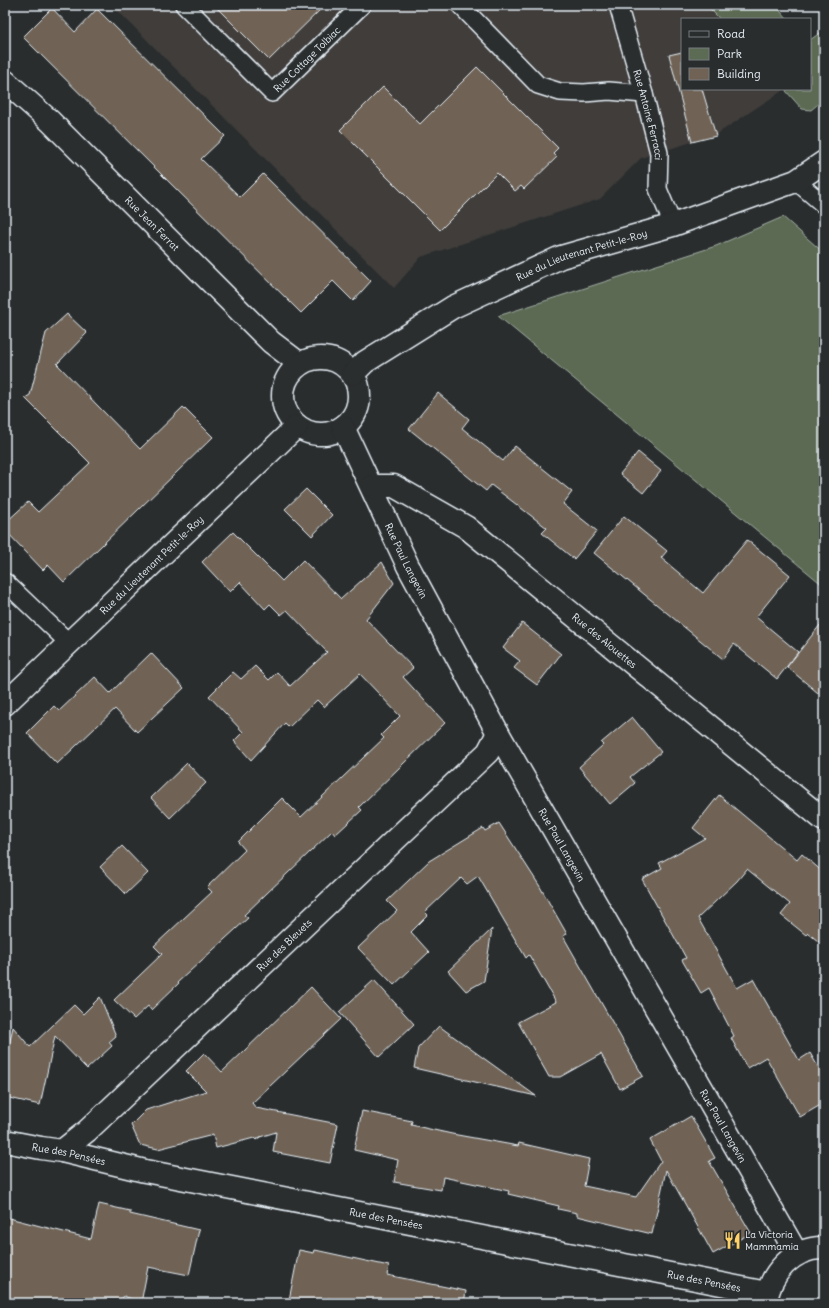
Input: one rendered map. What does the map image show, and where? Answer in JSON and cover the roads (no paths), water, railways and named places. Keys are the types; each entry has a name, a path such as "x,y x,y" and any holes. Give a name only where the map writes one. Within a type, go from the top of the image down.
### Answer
{"street":[{"name":"Rue Jean Ferrat","path":"5,81 50,121 271,342 300,364"},
{"name":"Rue du Lieutenant Petit-le-Roy","path":"352,374 365,362 460,304 561,257 673,225 796,181 824,162"},
{"path":"322,358 334,360 344,366 352,374 357,385 359,397 358,408 352,419 344,427 332,433 320,434 308,432 297,426 289,416 284,406 283,394 286,382 292,372 300,364 311,359 322,358"},
{"name":"Rue du Lieutenant Petit-le-Roy","path":"5,704 297,426"},
{"name":"Rue Paul Langevin","path":"344,427 408,566 498,733 797,1254"},
{"name":"Rue des Alouettes","path":"372,486 394,486 466,527 824,820"},
{"name":"Rue des Bleuets","path":"62,1150 87,1131 488,752 498,733"},
{"name":"Rue des Pensées","path":"5,1141 41,1148 62,1150 152,1172 767,1298"},
{"path":"767,1298 774,1278 784,1264 797,1254 817,1248 824,1248"}],"lane":[{"name":"Rue Cottage Tolbiac","path":"184,5 272,93 362,5"},
{"path":"460,5 538,85 560,92 584,93 609,91 644,94"},
{"name":"Rue Antoine Ferracci","path":"618,5 644,94 659,153 658,189 673,225"},
{"path":"796,181 824,205"},
{"path":"5,582 68,643"}],"place":[{"name":"La Victoria Mammamia","path":"732,1240"}]}
